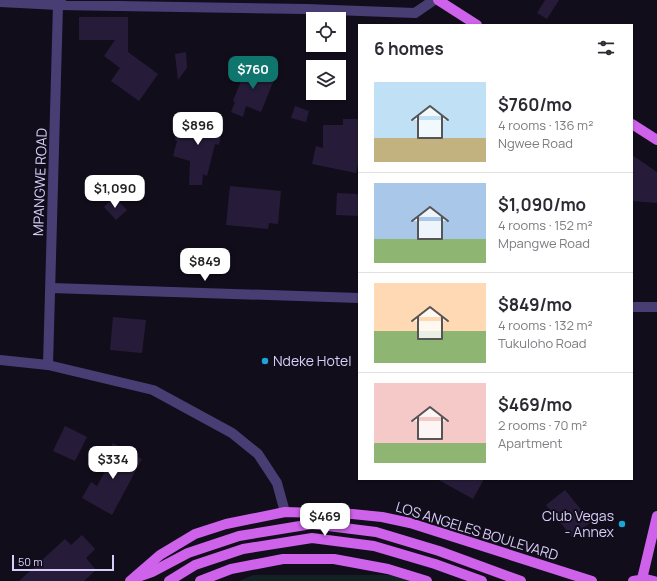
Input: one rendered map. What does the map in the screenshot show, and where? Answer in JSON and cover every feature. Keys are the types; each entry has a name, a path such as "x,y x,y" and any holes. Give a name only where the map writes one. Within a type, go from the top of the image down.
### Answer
{"main road":[{"path":"438,0 475,24"},
{"path":"633,125 657,140"},
{"name":"LOS ANGELES BOULEVARD","path":"130,581 160,555 195,534 226,524 285,512 352,514 382,517 410,523 592,581"},
{"path":"654,581 636,580 657,516"},
{"name":"LOS ANGELES BOULEVARD","path":"130,581 152,572 188,553 239,536 312,524 376,532 439,551 521,581"},
{"path":"169,581 195,565 243,549 312,538 374,546 435,564 482,581"},
{"path":"200,581 231,569 283,558 334,559 388,569 427,581"}],"street":[{"path":"0,2 322,5 414,13 434,0"},
{"name":"MPANGWE ROAD","path":"48,365 60,3"},
{"path":"51,288 358,298"},
{"path":"633,307 657,308"},
{"path":"0,360 48,365 153,390 232,433 258,454 276,483 285,512"}],"shaded area":[{"path":"253,575 397,575 415,581 239,581"}],"building":[{"path":"545,0 559,0 547,19 537,13"},
{"path":"79,17 128,17 128,52 158,74 139,101 111,81 120,68 104,56 115,40 79,40"},
{"path":"186,52 187,68 178,80 175,54"},
{"path":"248,63 276,75 261,112 246,106 243,117 231,112 235,102 233,101"},
{"path":"295,106 309,111 306,122 291,118"},
{"path":"202,118 224,123 219,145 215,144 207,176 203,174 202,185 189,185 190,161 173,156 177,141 175,140 177,121 200,123"},
{"path":"343,119 358,119 358,165 356,173 312,164 316,146 323,148 323,125 343,125"},
{"path":"633,156 657,172 657,203 633,201"},
{"path":"230,186 281,191 278,224 269,223 268,229 226,225"},
{"path":"337,193 358,194 358,216 336,215"},
{"path":"114,197 127,210 116,220 104,207"},
{"path":"113,317 146,320 142,353 110,350"},
{"path":"65,426 87,437 75,461 53,451"},
{"path":"113,443 142,459 112,515 82,498 91,482 97,486 112,459 106,456"},
{"path":"439,480 483,480 473,499"},
{"path":"565,490 591,522 572,537 546,505"},
{"path":"82,535 95,549 86,558 96,570 84,581 19,581 65,539 71,545"}],"place":[{"name":"Ndeke Hotel","path":"265,361"},
{"name":"Club Vegas - Annex","path":"622,524"}]}
